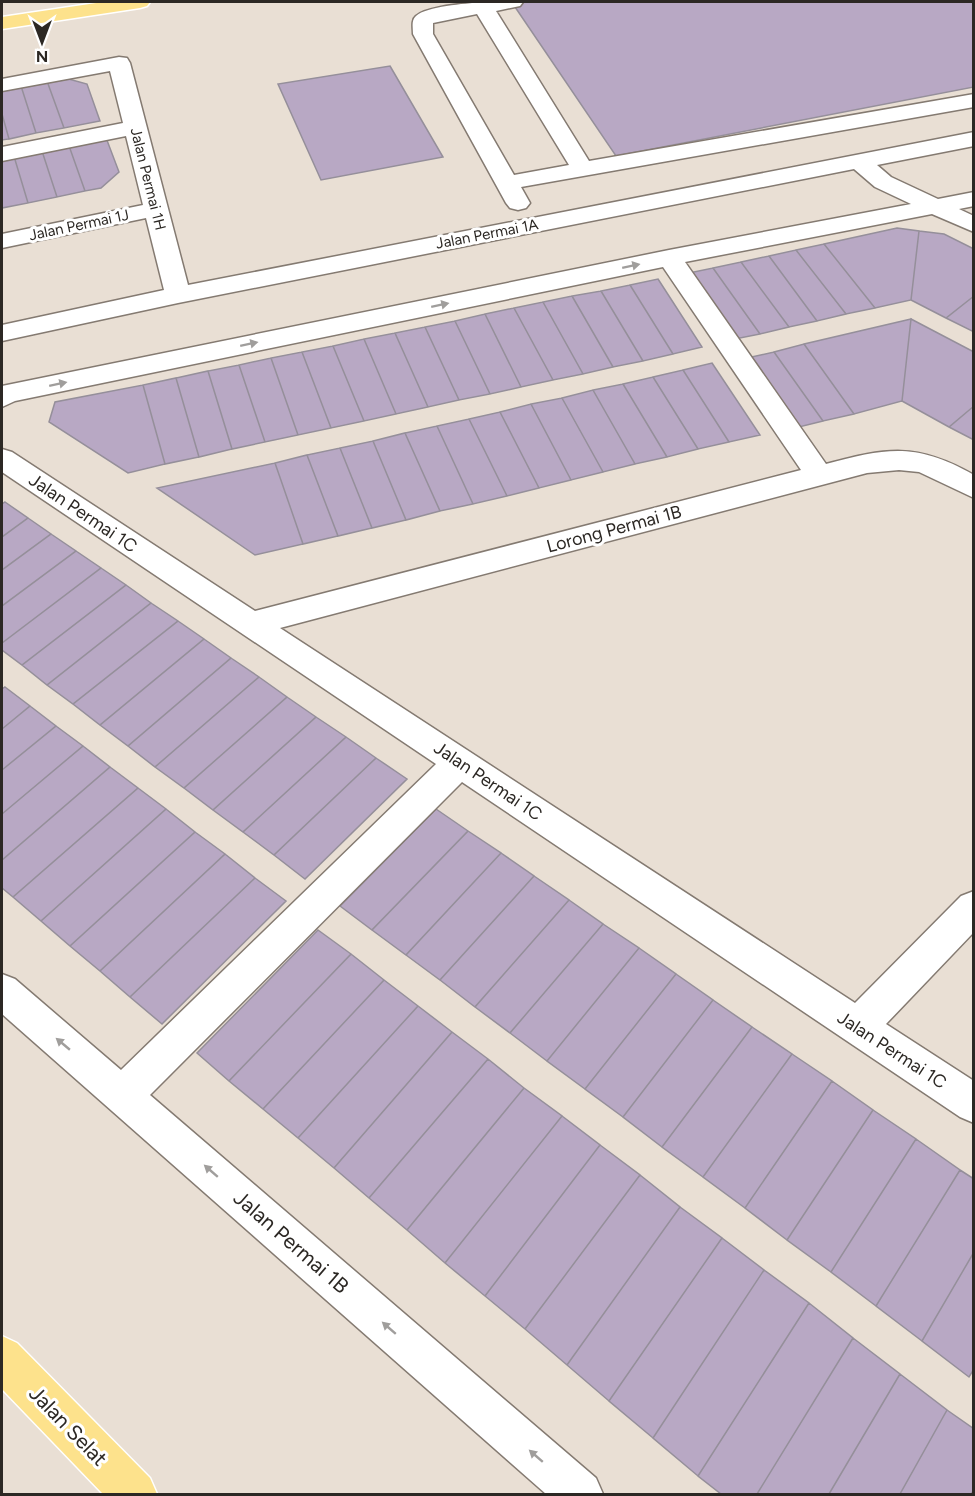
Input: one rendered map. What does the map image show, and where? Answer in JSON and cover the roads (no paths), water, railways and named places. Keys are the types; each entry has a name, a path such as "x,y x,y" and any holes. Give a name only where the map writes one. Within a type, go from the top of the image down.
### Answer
{"main road":[{"path":"2,23 140,2"},
{"name":"Jalan Selat","path":"2,1358 134,1494"}],"street":[{"path":"513,2 432,16 423,20 423,34 531,225"},
{"path":"483,7 583,170"},
{"name":"Jalan Permai 1H","path":"2,85 119,63 178,295"},
{"path":"507,183 974,100"},
{"path":"2,154 135,127"},
{"name":"Jalan Permai 1A","path":"2,333 178,295 974,139"},
{"path":"858,161 884,182 974,225"},
{"path":"2,398 6,394 669,258 974,199"},
{"name":"Jalan Permai 1J","path":"2,241 156,209"},
{"path":"669,258 819,475"},
{"name":"Lorong Permai 1B","path":"250,624 867,463 894,458 914,459 938,468 974,488"},
{"name":"Jalan Permai 1C","path":"2,459 974,1104"},
{"path":"123,1095 460,762"},
{"path":"856,1027 974,907"},
{"name":"Jalan Permai 1B","path":"2,991 580,1494"}]}
